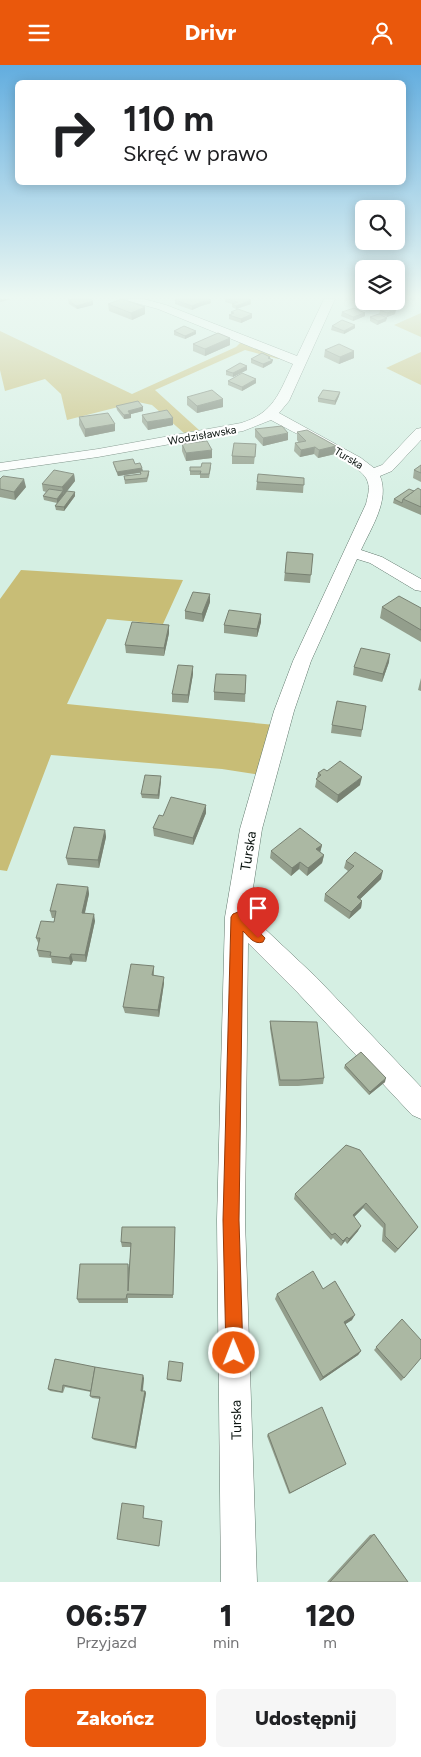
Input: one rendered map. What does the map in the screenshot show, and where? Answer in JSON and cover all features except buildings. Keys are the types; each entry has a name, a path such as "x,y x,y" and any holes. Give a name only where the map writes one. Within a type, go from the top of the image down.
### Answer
{"street":[{"path":"272,415 282,401 296,370"},
{"name":"Wodzisławska","path":"0,467 98,453 243,427 272,415"},
{"name":"Turska","path":"239,1582 231,1220 238,917 251,829 284,711 302,661 376,498 377,486 372,474 356,461 272,415"},
{"name":"Turska","path":"372,474 387,468 421,432"},
{"path":"352,552 376,560 421,586"},
{"path":"238,917 307,985 421,1106"}],"shaded area":[{"path":"0,370 81,370 132,394 186,370 200,370 155,390 199,430 184,433 152,405 138,402 67,420 61,394 45,379 5,391"},
{"path":"390,370 421,370 421,385"},
{"path":"21,570 183,580 163,624 107,619 67,704 275,725 260,775 222,769 51,755 7,871 0,870 0,599"}],"route":[{"path":"234,1353 231,1220 238,917 258,938"}]}
